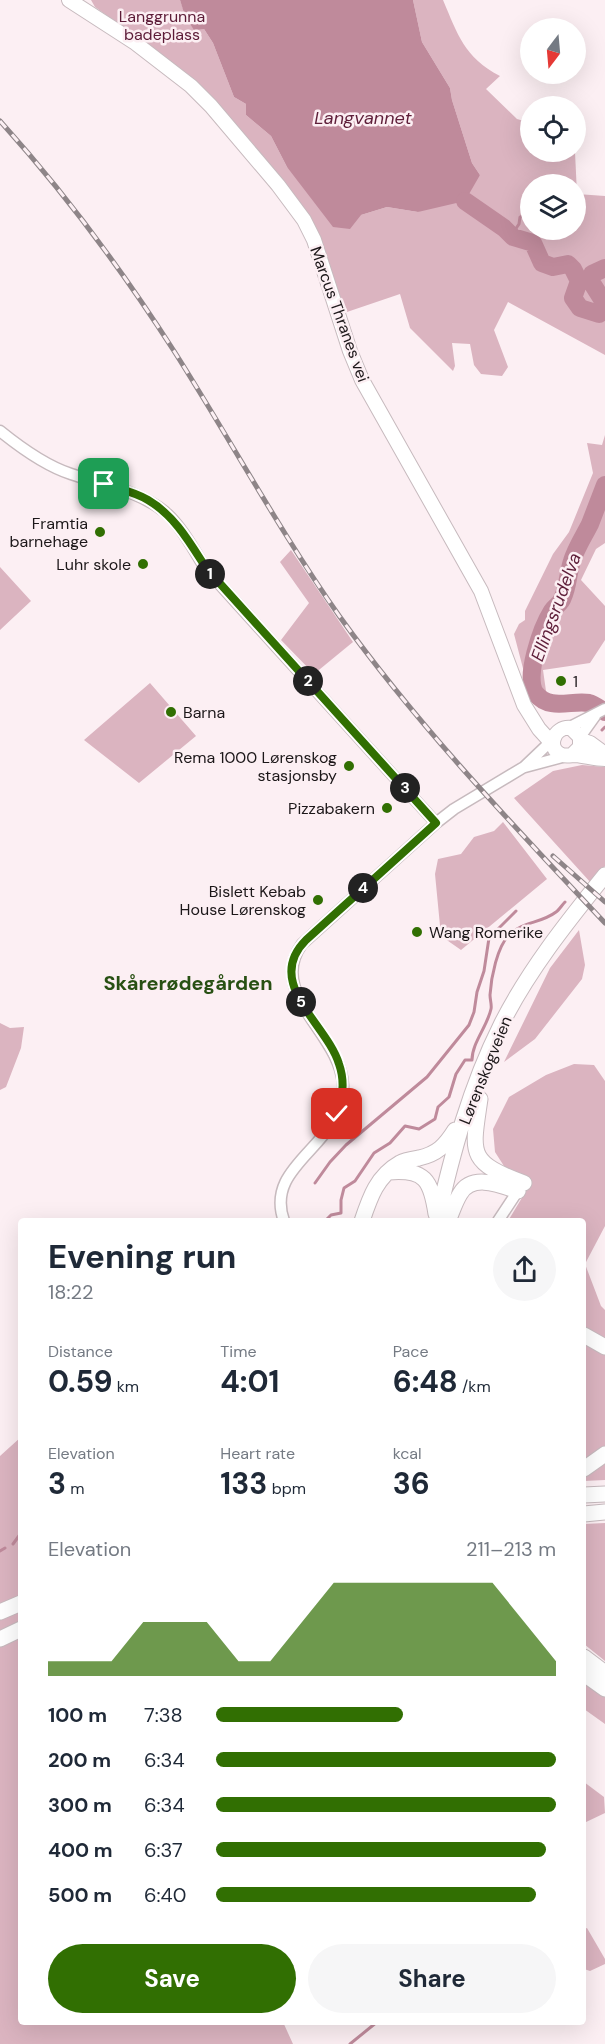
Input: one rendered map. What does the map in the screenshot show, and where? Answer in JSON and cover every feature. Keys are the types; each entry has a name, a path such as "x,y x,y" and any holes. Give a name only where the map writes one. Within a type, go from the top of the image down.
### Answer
{"highway":[{"name":"Lørenskogveien","path":"448,1218 454,1181 490,1048 542,958 605,874"},
{"name":"Lørenskogveien","path":"438,1218 456,1142 475,1098 529,991 561,941 605,884"},
{"path":"363,1218 376,1185 401,1162 442,1149 475,1098"},
{"path":"475,1098 474,1141 478,1157 494,1171 521,1187"},
{"path":"389,1172 410,1171 420,1175 431,1190 436,1218"},
{"path":"449,1218 461,1192 471,1184 492,1182 521,1187"},
{"path":"367,1205 370,1218"},
{"path":"586,1336 605,1347"},
{"path":"586,1468 605,1454"},
{"path":"586,1495 605,1494"},
{"path":"586,1514 605,1512"},
{"path":"0,1612 18,1604"},
{"path":"0,1639 18,1630"},
{"path":"586,1659 605,1673"},
{"path":"586,1675 605,1689"}],"main road":[{"name":"Marcus Thranes vei","path":"69,0 134,42 191,86 211,106 278,185 304,220 314,240 350,351 362,380 481,591 519,695 545,736 553,742"},
{"name":"Marcus Thranes vei","path":"82,0 110,26"},
{"path":"532,717 574,730 581,738 605,754"},
{"path":"565,728 555,735 553,742 556,750 569,755 605,759"},
{"path":"569,755 580,747 581,738"}],"street":[{"path":"0,431 26,450 68,474 137,495 167,514 206,568 436,823"},
{"path":"565,728 599,713"},
{"path":"581,738 599,713"},
{"path":"284,1218 281,1203 286,1180 329,1129 340,1107 343,1091 339,1065 332,1048 296,994 292,982 292,963 296,953 306,940 436,823 454,809 524,767 553,742"},
{"path":"524,767 569,755"},
{"path":"500,1218 521,1187"}],"green space":[{"name":"Langgrunna badeplass","path":"91,0 180,0 186,17 204,29 213,43 234,97 246,104 246,115 271,136 287,167 361,215 387,207 418,212 480,175 472,163 450,88 422,42 413,0 443,0 458,34 470,53 500,76 486,89 520,120 520,162 575,162 576,174 520,174 520,240 586,240 586,195 605,196 605,355 508,302 494,330 508,367 502,376 481,374 474,365 470,344 452,343 455,366 453,371 410,328 400,294 344,313 321,245 235,126 190,76 95,7"},
{"path":"605,435 605,543 596,549 581,580 605,606 605,640 590,663 543,670 546,691 530,695 514,634 519,624 525,620 525,611 553,554 569,532 593,473 587,443 602,445"},
{"path":"291,550 353,642 314,674 281,640 309,603 280,562"},
{"path":"0,567 31,601 0,630"},
{"path":"150,683 196,736 139,783 84,740"},
{"path":"582,765 605,767 605,866 591,883 514,798 553,771"},
{"path":"503,822 547,879 461,950 441,936 435,874 438,859 461,854 474,837 494,831"},
{"path":"579,930 585,965 582,979 535,1039 504,1062 550,968"},
{"path":"0,1023 10,1028 24,1027 21,1048 6,1087 0,1090"},
{"path":"574,1064 594,1065 605,1081 605,1226 586,1262 586,1218 510,1218 523,1196 495,1152 493,1129 509,1097 546,1075"},
{"path":"586,1267 601,1306 605,1310 605,1480 586,1481"},
{"path":"18,1440 18,2025 284,2025 293,2044 0,2044 0,1456"},
{"path":"605,1523 605,1661 586,1646 586,1524"},
{"path":"586,1683 605,1696 605,1724 586,1710"},
{"path":"586,1784 604,1797 605,1813 586,1822"},
{"path":"586,1928 605,1959 605,1964 590,1971 586,1970"}],"water":[{"name":"Langvannet","path":"180,0 413,0 422,42 450,88 472,163 480,175 465,201 418,212 387,207 361,215 350,229 333,227 287,167 271,136 246,115 246,104 234,97 213,43 204,29 194,30 185,16"}],"waterway":[{"name":"Ellingsrudelva","path":"465,201 513,237 533,243 542,263 553,267 568,264 579,281 573,298 580,308 599,314 605,309"},
{"path":"511,236 519,224 520,217"},
{"name":"Ellingsrudelva","path":"605,268 592,274 590,280 605,304"},
{"name":"Ellingsrudelva","path":"605,485 590,524 574,556 562,599 552,611 543,629 535,653 532,677 536,694 548,702 554,704 589,703 605,712"},
{"path":"602,730 605,727"},
{"path":"328,1218 341,1213 344,1188 355,1181 374,1153 390,1143 405,1126 419,1129 435,1119 438,1107 449,1097 456,1074 465,1060 472,1060 474,1047 491,1009 493,971 505,939 520,927 550,916 565,902"},
{"path":"315,1183 346,1145 427,1077 469,1025 484,971 489,938 516,911"},
{"path":"13,1544 18,1537"},
{"path":"0,1551 5,1548"},
{"path":"350,2044 373,2025"}],"railway":[{"path":"0,121 92,232 134,291 195,384 318,585 370,658 434,736 605,923"},
{"path":"553,856 605,902"}],"place":[{"name":"Framtia barnehage","path":"100,532"},
{"name":"Luhr skole","path":"143,564"},
{"name":"1","path":"561,681"},
{"name":"Barna","path":"171,712"},
{"name":"Rema 1000 Lørenskog stasjonsby","path":"349,766"},
{"name":"Pizzabakern","path":"387,808"},
{"name":"Bislett Kebab House Lørenskog","path":"318,900"},
{"name":"Wang Romerike","path":"417,932"}],"district":[{"name":"Skårerødegården","path":"188,983"}],"route":[{"path":"104,484 147,500 167,514 206,568 436,823 306,940 294,958 291,975 296,994 332,1048 339,1065 343,1091 337,1114"}]}
